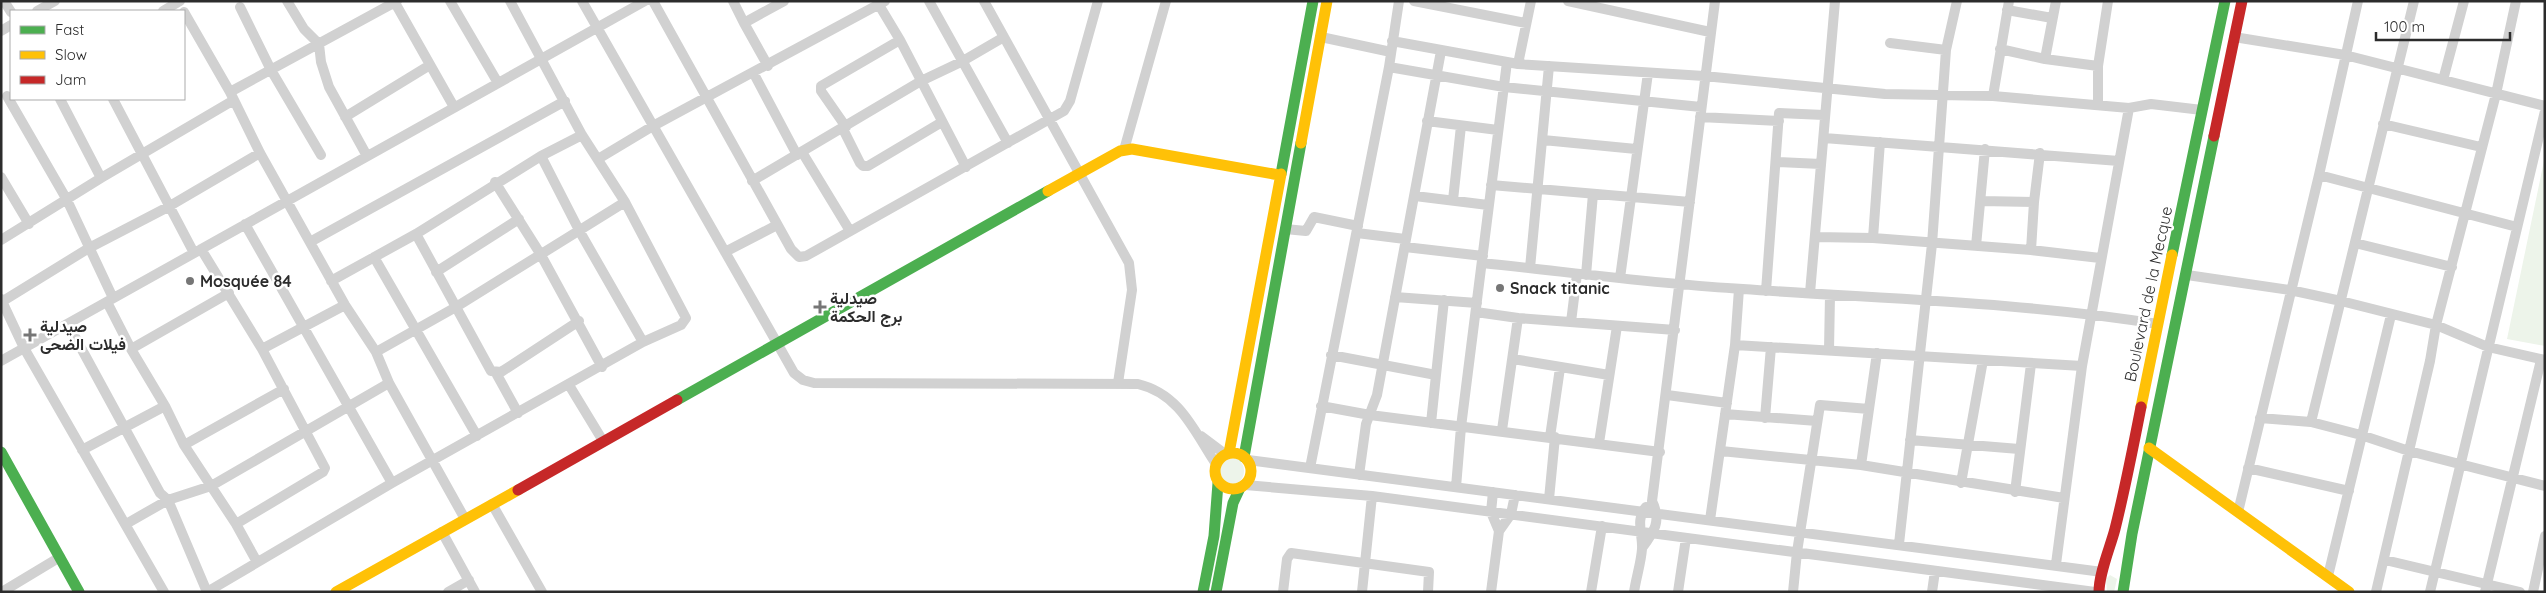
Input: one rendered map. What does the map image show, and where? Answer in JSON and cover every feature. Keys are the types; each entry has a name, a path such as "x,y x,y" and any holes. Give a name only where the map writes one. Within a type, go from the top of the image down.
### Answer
{"main road":[{"path":"1203,592 1214,536 1218,483 1214,474 1216,464 1227,453 1314,1"},
{"path":"1216,592 1233,502 1251,475 1246,458 1285,230 1328,1"},
{"name":"Boulevard de la Mecque","path":"2099,592 2099,579 2107,561 2119,513 2224,1"},
{"name":"Boulevard de la Mecque","path":"2124,588 2132,534 2149,448 2187,275 2242,1"},
{"path":"336,592 1078,173 1124,150 1279,175"},
{"path":"2149,448 2349,592"},
{"path":"1,452 79,592"},
{"path":"1227,453 1246,458"},
{"path":"1218,483 1232,490 1243,486"},
{"path":"2102,572 2110,568 2118,570 2124,576 2124,588"}],"street":[{"path":"39,10 55,1"},
{"path":"287,1 304,29 319,44 326,81 367,156"},
{"path":"450,1 498,83"},
{"path":"68,324 160,493 168,500 207,592 392,483 644,342 681,325 686,318 626,202 582,135 510,1"},
{"path":"582,1 794,373 803,380 814,384 1138,384 1162,393 1177,404 1216,464"},
{"path":"1,360 644,1"},
{"path":"653,1 777,225 794,254 799,257 806,256 1064,111 1070,101 1098,1"},
{"path":"733,1 768,66"},
{"path":"744,23 784,1"},
{"path":"929,1 961,62 1008,143"},
{"path":"984,1 1078,173 1126,256 1131,269 1132,290 1118,383"},
{"path":"1124,150 1166,1"},
{"path":"1310,468 1389,67 1399,1"},
{"path":"1414,1 1526,23"},
{"path":"1456,487 1461,427 1504,87 1526,23 1531,1"},
{"path":"1568,1 1710,32"},
{"path":"1618,13 1621,1"},
{"path":"1634,592 1642,548 1639,531 1643,511 1652,501 1660,452 1714,1"},
{"path":"1810,293 1835,1"},
{"path":"1899,544 1932,244 1946,50 1957,1"},
{"path":"2045,60 2056,1"},
{"path":"2098,105 2098,66 2108,1"},
{"path":"2238,512 2319,175 2358,1"},
{"path":"2311,422 2414,1"},
{"path":"2443,80 2464,1"},
{"path":"2376,592 2430,361 2436,326 2496,94 2516,1"},
{"path":"1,240 143,154 272,70 395,2 454,108"},
{"path":"598,159 707,96 754,74 879,3 966,167"},
{"path":"167,10 181,6"},
{"path":"1993,96 2008,6 2052,18"},
{"path":"240,7 272,70 320,155"},
{"path":"185,13 345,305 376,352 389,383 434,460 465,519"},
{"path":"752,181 921,81 961,62 1004,37"},
{"path":"1321,37 1391,52"},
{"path":"2234,37 2345,55 2545,106"},
{"path":"900,40 821,86 821,91 844,128 863,166 868,166 942,122"},
{"path":"1392,41 1513,63 1548,66 1704,76 1885,94 1993,96 2128,108 2151,104 2202,110"},
{"path":"1890,43 1946,50"},
{"path":"2000,49 2045,60 2098,66"},
{"path":"1359,475 1366,424 1376,395 1441,51"},
{"path":"345,116 430,65"},
{"path":"1530,268 1543,140 1548,66"},
{"path":"1389,67 1504,87 1644,101 1701,112 1779,121"},
{"path":"1620,278 1648,73"},
{"path":"754,74 800,154 850,231"},
{"path":"6,96 67,200 90,248 131,349 165,406 184,445 236,524 257,562"},
{"path":"61,100 101,178"},
{"path":"114,100 143,154 168,207 197,251 229,293 307,430 325,470 236,524"},
{"path":"310,242 565,101"},
{"path":"2056,564 2082,366 2128,108"},
{"path":"2430,592 2545,111"},
{"path":"1766,291 1777,162 1779,113 1824,115"},
{"path":"1427,121 1498,130"},
{"path":"2383,124 2481,147"},
{"path":"1453,200 1462,126"},
{"path":"332,280 416,234 495,182 582,135"},
{"path":"1824,138 2040,153 2119,161"},
{"path":"1543,140 1636,150"},
{"path":"1873,238 1880,142"},
{"path":"1976,246 1985,149"},
{"path":"164,592 24,348 2,300 90,248 168,207 260,153"},
{"path":"2031,250 2040,153"},
{"path":"541,156 580,232 644,342"},
{"path":"1777,162 1821,164"},
{"path":"2319,175 2517,227"},
{"path":"1,177 29,224"},
{"path":"495,182 541,255 579,321 602,367"},
{"path":"1491,185 1690,202"},
{"path":"1571,322 1581,275 1593,194"},
{"path":"1414,196 1488,205"},
{"path":"1981,201 2034,202"},
{"path":"376,352 456,308 626,202"},
{"path":"1285,230 1306,231 1314,217 1405,243 1483,260 1581,275 1766,291 1926,299 2091,313 2158,324"},
{"path":"436,272 519,219"},
{"path":"245,224 392,483"},
{"path":"725,252 777,225"},
{"path":"416,234 486,365 496,373 518,413"},
{"path":"1816,237 1873,238 1932,244 2031,250 2100,258"},
{"path":"2355,243 2452,267"},
{"path":"374,257 477,436"},
{"path":"2187,275 2290,290 2341,301 2392,316 2436,326 2488,347 2543,360 2511,477 2486,588"},
{"path":"1710,520 1735,345 1740,289"},
{"path":"131,349 229,293"},
{"path":"1829,350 1830,295"},
{"path":"1395,297 1444,300 1518,318 1675,330"},
{"path":"1431,423 1444,300"},
{"path":"262,349 345,305"},
{"path":"2328,576 2361,435 2392,316"},
{"path":"1502,430 1514,359 1518,318"},
{"path":"496,373 579,321"},
{"path":"1599,444 1617,326"},
{"path":"1735,345 2082,366"},
{"path":"1765,418 1771,347"},
{"path":"1861,465 1877,353"},
{"path":"1331,355 1436,375"},
{"path":"1514,359 1609,375"},
{"path":"1961,483 1984,360"},
{"path":"2015,492 2031,364"},
{"path":"1549,499 1552,437 1560,368"},
{"path":"126,524 168,500 212,486 389,383"},
{"path":"569,385 603,441"},
{"path":"184,445 284,390"},
{"path":"1667,395 1727,402"},
{"path":"1793,592 1797,552 1820,405 1869,409"},
{"path":"82,450 165,406"},
{"path":"1321,406 1370,415 1461,427 1502,430 1660,452"},
{"path":"1725,414 1817,421"},
{"path":"2260,418 2311,422 2460,465 2545,486"},
{"path":"1193,428 1227,453"},
{"path":"1910,440 2019,449"},
{"path":"1721,450 1861,465 2015,492 2064,498"},
{"path":"1246,458 1359,475 2056,564 2102,572"},
{"path":"2248,468 2349,491"},
{"path":"1243,486 1372,496 1935,571 2040,588 2095,592"},
{"path":"1493,492 1491,512 1499,531"},
{"path":"1491,592 1499,531 1512,514 1515,495"},
{"path":"1362,592 1372,496"},
{"path":"1642,548 1653,533 1658,513 1652,501"},
{"path":"492,504 542,592"},
{"path":"1591,592 1602,526"},
{"path":"442,532 475,592"},
{"path":"2533,592 2545,536"},
{"path":"1678,592 1686,538"},
{"path":"1283,592 1287,559 1291,553 1429,572 1428,592"},
{"path":"2,592 60,557"},
{"path":"2384,560 2435,572 2486,588 2520,592"},
{"path":"1932,592 1935,571"},
{"path":"448,592 469,580"}],"shaded area":[{"path":"2545,156 2545,346 2507,339"},
{"path":"1230,457 1240,461 1244,471 1240,481 1230,485 1220,481 1216,471 1220,461"},
{"path":"2110,575 2117,579 2114,592 2107,592 2106,579"}],"traffic: fast":[{"path":"1281,174 1313,1"},
{"path":"2172,255 2225,1"},
{"path":"2123,592 2132,534 2214,136"},
{"path":"1244,457 1301,143"},
{"path":"677,400 1048,191"},
{"path":"1,452 79,592"},
{"path":"1203,592 1214,536 1218,483"},
{"path":"1216,592 1233,503 1240,488"}],"traffic: slow":[{"path":"1301,143 1327,1"},
{"path":"1048,191 1120,151 1132,149 1279,175"},
{"path":"1229,453 1281,174"},
{"path":"2141,407 2172,255"},
{"path":"2149,448 2349,592"},
{"path":"1233,453 1240,454 1246,458 1250,464 1251,471 1250,478 1246,484 1240,488 1233,489 1226,488 1220,484 1216,478 1215,471 1216,464 1220,458 1226,454 1233,453"},
{"path":"336,592 518,490"}],"traffic: jam":[{"path":"2214,136 2242,1"},
{"path":"518,490 677,400"},
{"path":"2099,592 2099,585 2122,499 2141,407"}],"place":[{"name":"Mosquée 84","path":"190,281"},
{"name":"Snack titanic","path":"1500,288"},
{"name":"صيدلية برج الحكمة","path":"820,307"},
{"name":"صيدلية فيلات الضحى","path":"30,335"}]}
